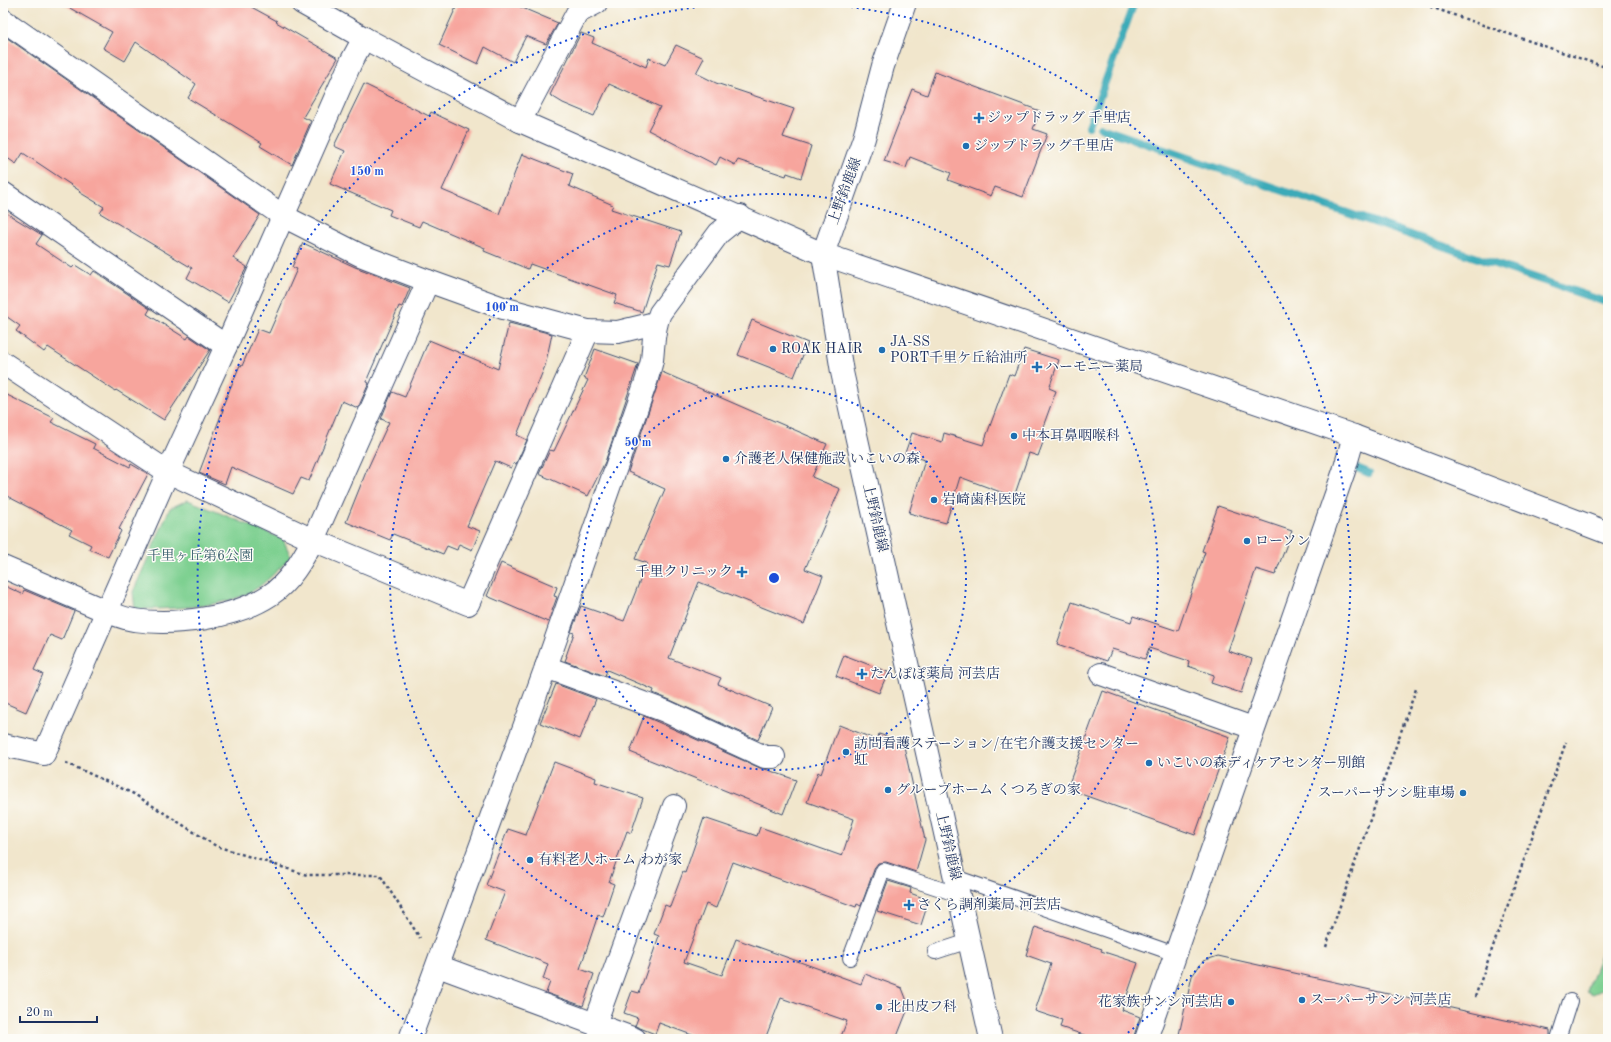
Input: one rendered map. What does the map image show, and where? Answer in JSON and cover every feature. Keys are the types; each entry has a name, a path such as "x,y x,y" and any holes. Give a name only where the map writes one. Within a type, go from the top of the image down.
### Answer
{"street":[{"path":"302,3 364,38 520,121 740,216 823,254 1349,453 1608,533"},
{"path":"520,121 577,13 596,3"},
{"name":"上野鈴鹿線","path":"905,3 883,66 864,138 823,254 842,372 990,1039"},
{"path":"3,20 282,216 360,255 503,308 588,331 618,332 655,324"},
{"path":"3,745 44,754 108,612 168,472 226,346 282,216 351,62 364,38"},
{"path":"3,193 226,346"},
{"path":"410,1039 438,966 546,667 647,379 652,361 652,340 655,324 660,313 718,233 740,216"},
{"path":"3,567 123,618 151,622 202,618 234,612 270,595 284,584 304,558 428,281"},
{"path":"3,363 168,472 313,540 468,604 588,331"},
{"path":"1146,1039 1349,453"},
{"path":"546,667 665,711 765,757 774,757"},
{"path":"1101,674 1253,728"},
{"path":"595,1024 674,806"},
{"path":"438,966 635,1039"}],"lane":[{"path":"850,958 883,870 957,886 1175,954"},
{"path":"935,952 969,941"},
{"path":"1558,1039 1570,1001"}],"path":[{"path":"1419,3 1608,68"},
{"path":"1326,948 1358,852 1380,794 1416,689"},
{"path":"1476,997 1566,742"},
{"path":"44,754 134,794 216,846 307,876 380,876 438,966"}],"green space":[{"name":"千里ヶ丘第6公園","path":"188,500 283,539 291,557 259,587 234,599 192,607 135,609 133,592 170,508"},
{"path":"1608,933 1608,982 1604,989 1593,994 1587,991"}],"building":[{"path":"61,3 244,3 338,58 303,117 311,121 292,165 260,146 262,143 188,98 196,84 136,42 125,61 103,48 112,32"},
{"path":"458,3 511,3 558,23 546,44 526,36 513,62 485,47 478,64 439,45"},
{"path":"581,33 594,38 592,43 646,67 649,58 665,65 676,45 704,58 696,73 716,83 794,109 783,137 811,146 801,178 787,173 786,176 738,160 735,165 720,157 716,165 648,130 660,107 609,84 594,116 563,103 550,95"},
{"path":"3,35 260,215 233,258 247,267 228,302 187,278 192,268 100,213 104,207 79,192 80,191 23,153 16,164 3,155"},
{"name":"ジップドラッグ千里店","path":"935,72 1040,111 1033,129 1047,134 1023,197 995,187 991,196 948,180 951,173 910,157 906,168 884,161 912,89 927,95"},
{"path":"364,84 429,116 431,112 469,130 442,190 499,214 522,154 573,174 569,186 613,205 611,209 681,232 670,265 658,262 642,312 614,303 617,295 530,264 528,269 484,251 485,248 422,221 419,227 389,215 391,210 330,184 345,151 334,146"},
{"path":"3,211 42,235 36,244 72,268 75,265 91,275 94,271 150,309 147,314 187,339 189,336 210,350 164,420 116,390 115,391 48,347 44,352 16,331 20,326 3,314"},
{"path":"303,243 355,267 410,288 402,307 399,306 368,377 367,382 369,383 358,408 342,401 309,481 301,478 293,494 231,467 225,484 199,473 223,410 221,410 240,365 242,366 258,329 269,333 297,269 292,267"},
{"name":"ROAK HAIR","path":"752,320 808,343 794,377 738,355"},
{"path":"509,323 552,334 545,366 517,435 527,440 516,464 514,463 511,468 495,461 467,526 480,531 472,550 459,544 457,550 447,546 443,554 393,534 390,540 346,522 366,472 389,422 381,419 392,392 405,397 429,340 498,369"},
{"path":"595,349 638,364 605,462 588,496 539,474 550,450 554,451 588,380 584,378"},
{"path":"1024,349 1059,360 1049,388 1056,391 1040,435 1045,437 1038,456 1029,453 1014,497 960,477 946,523 909,513 925,460 905,453 912,433 942,442 944,433 983,445 1009,374 1014,376"},
{"path":"662,372 827,444 812,477 840,489 805,569 823,576 804,624 699,582 669,658 721,678 718,684 772,707 758,740 653,693 654,690 607,670 605,676 565,661 574,633 571,632 581,606 624,621 647,563 635,559 665,489 628,472"},
{"path":"3,393 54,418 51,422 95,444 93,448 130,467 131,464 148,474 119,529 121,531 108,557 89,549 91,545 69,534 72,530 3,494"},
{"path":"1218,506 1292,531 1275,575 1256,569 1228,651 1252,659 1241,693 1211,683 1214,675 1188,666 1189,661 1149,648 1145,659 1112,649 1107,661 1057,644 1072,602 1131,622 1133,616 1178,631 1205,552 1202,551"},
{"path":"501,563 557,587 554,596 557,597 548,622 487,596"},
{"path":"3,585 22,594 24,590 74,611 62,640 50,635 34,670 43,674 26,712 3,702"},
{"name":"たんぽぽ薬局 河芸店","path":"844,655 888,672 879,693 836,676"},
{"path":"556,684 596,699 580,739 540,723"},
{"name":"いこいの森ディケアセンター別館","path":"1103,691 1230,737 1195,835 1067,789"},
{"path":"644,716 760,768 796,780 783,814 630,752"},
{"path":"839,725 877,740 879,734 903,742 925,840 916,872 886,862 878,863 875,867 861,906 857,904 856,907 733,862 716,908 706,904 684,962 722,975 736,939 861,984 865,974 902,988 909,1006 896,1039 840,1039 847,1021 781,998 765,1039 703,1039 659,1023 655,1034 635,1026 638,1018 624,1013 632,991 639,993 659,936 654,934 665,905 670,907 683,872 685,873 704,818 757,836 760,827 842,856 854,819 807,802 818,772 821,774"},
{"path":"554,762 596,778 595,782 643,798 631,833 627,831 609,882 614,884 603,917 598,915 580,969 594,974 583,1006 546,993 550,982 543,979 548,964 486,940 505,892 486,885 508,829 526,835"},
{"name":"さくら調剤薬局 河芸店","path":"888,881 911,888 910,893 929,900 921,925 877,911"},
{"path":"1035,927 1102,949 1101,951 1138,963 1122,1010 1140,1017 1133,1039 1096,1039 1060,1027 1062,1020 1035,1011 1051,964 1026,955"},
{"name":"スーパーサンシ 河芸店","path":"1218,956 1550,1030 1550,1039 1178,1039 1192,976 1203,961"}],"waterway":[{"path":"1089,126 1134,3"},
{"path":"1101,128 1608,303"},
{"path":"1354,467 1369,473"}],"place":[{"name":"ジップドラッグ 千里店","path":"979,118"},
{"name":"ジップドラッグ千里店","path":"966,146"},
{"name":"ROAK HAIR","path":"773,349"},
{"name":"JA-SS PORT千里ケ丘給油所","path":"882,350"},
{"name":"ハーモニー薬局","path":"1037,367"},
{"name":"中本耳鼻咽喉科","path":"1014,436"},
{"name":"介護老人保健施設 いこいの森","path":"726,459"},
{"name":"岩崎歯科医院","path":"934,500"},
{"name":"ローソン","path":"1247,541"},
{"name":"千里クリニック","path":"742,572"},
{"name":"たんぽぽ薬局 河芸店","path":"862,674"},
{"name":"訪問看護ステーション/在宅介護支援センター 虹","path":"846,752"},
{"name":"いこいの森ディケアセンター別館","path":"1149,763"},
{"name":"グループホーム くつろぎの家","path":"888,790"},
{"name":"スーパーサンシ駐車場","path":"1463,793"},
{"name":"有料老人ホーム わが家","path":"530,860"},
{"name":"さくら調剤薬局 河芸店","path":"909,905"},
{"name":"スーパーサンシ 河芸店","path":"1302,1000"},
{"name":"花家族サンシ河芸店","path":"1231,1002"},
{"name":"北出皮フ科","path":"879,1007"}]}
